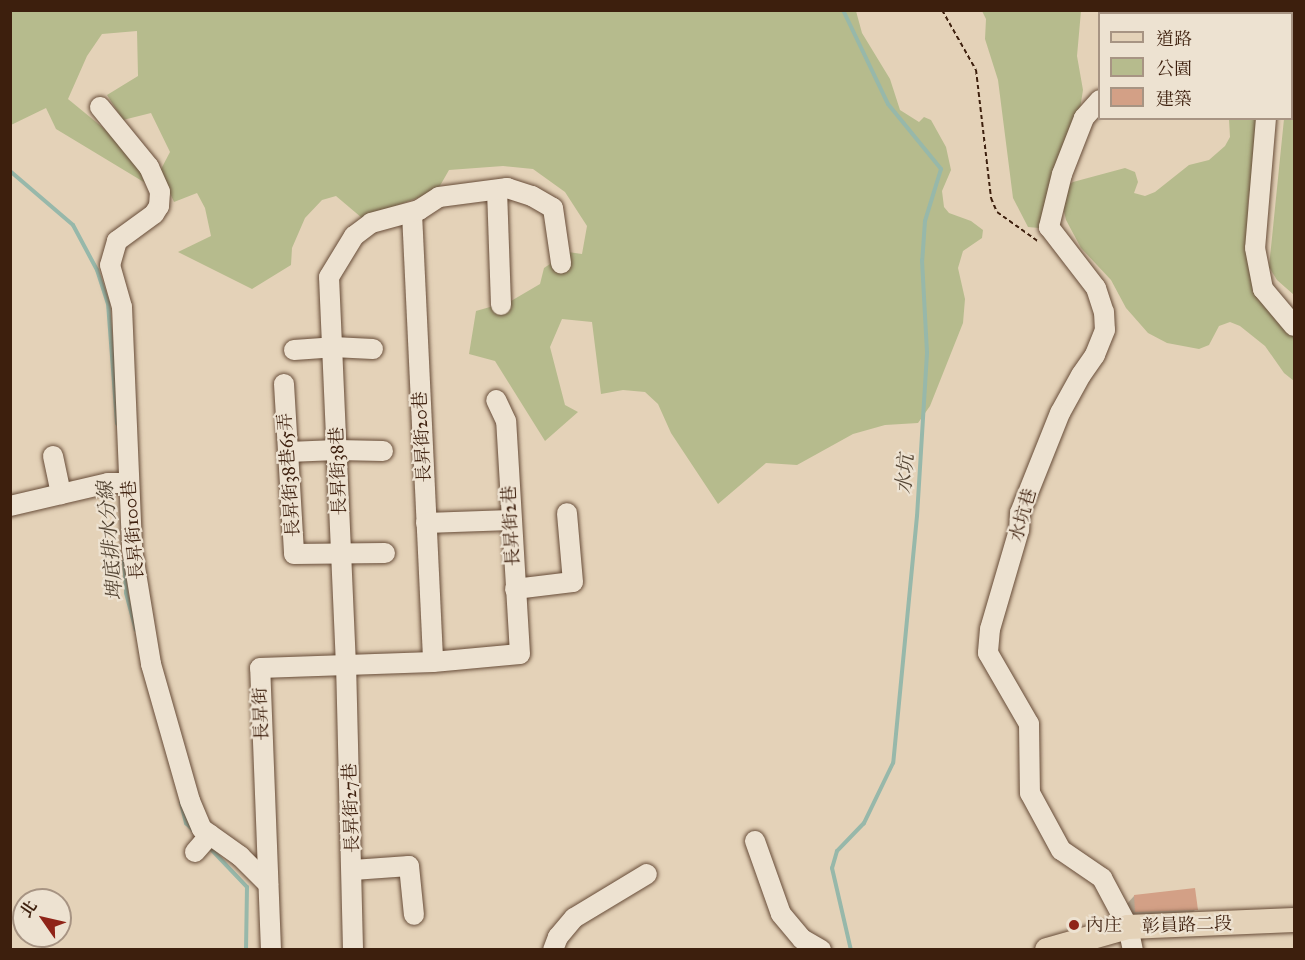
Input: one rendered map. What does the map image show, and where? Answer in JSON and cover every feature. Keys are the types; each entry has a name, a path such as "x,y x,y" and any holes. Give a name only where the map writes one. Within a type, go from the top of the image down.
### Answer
{"main road":[{"name":"彰員路二段","path":"1047,950 1294,920"}],"lane":[{"name":"水坑巷","path":"1098,102 1084,118 1062,174 1049,227 1096,288 1104,312 1105,330 1095,355 1080,375 1059,413 1020,513 1019,530 990,629 988,653 1029,724 1030,793 1061,850 1102,878 1131,938"},
{"name":"長昇街100巷","path":"100,107 149,167 160,192 159,206 154,214 117,241 110,264 122,307 132,549 151,664 190,801 202,829 240,856 268,884"},
{"path":"1266,120 1255,248 1263,290 1294,326"},
{"path":"412,213 439,197 507,188 532,196 553,208 561,263"},
{"path":"496,190 501,305"},
{"name":"長昇街38巷","path":"346,666 329,277 354,236 371,223 412,213"},
{"name":"長昇街20巷","path":"412,213 433,662"},
{"path":"294,350 333,347 373,349"},
{"name":"長昇街38巷65弄","path":"284,384 294,554 341,553"},
{"name":"長昇街2巷","path":"496,400 506,422 520,654"},
{"path":"288,453 337,450 383,451"},
{"path":"53,456 61,494"},
{"path":"10,506 108,483 128,483"},
{"path":"515,589 573,582 567,513"},
{"path":"426,523 511,520"},
{"path":"341,553 384,553"},
{"name":"長昇街","path":"271,950 260,668 433,662 520,654"},
{"name":"長昇街27巷","path":"346,666 353,870 353,949"},
{"path":"195,852 210,835"},
{"path":"755,841 782,914 802,939 821,950"},
{"path":"353,870 409,866 414,915"},
{"path":"553,950 558,937 574,918 647,874"}],"path":[{"path":"942,10 976,70 991,198 997,212 1041,243"}],"green space":[{"path":"10,11 856,11 862,33 890,79 900,110 919,122 924,117 931,120 946,147 951,170 942,191 944,207 949,213 971,221 983,230 982,238 963,251 958,268 965,299 963,323 930,406 918,423 885,425 853,434 797,465 766,463 718,504 671,433 658,404 645,392 623,390 601,394 592,322 562,319 550,347 565,405 578,412 545,441 495,361 469,354 476,311 511,301 540,284 544,268 568,252 582,254 587,226 565,192 533,169 503,166 449,170 437,191 362,218 336,196 322,200 305,218 292,248 291,265 252,289 178,252 211,236 205,208 197,193 174,202 160,171 170,152 151,113 123,120 107,95 138,76 137,31 102,34 87,56 68,99 107,131 132,146 152,187 56,129 46,108 11,125"},
{"path":"982,11 1081,11 1077,56 1083,90 1076,134 1047,196 1039,228 1028,227 1013,198 998,80 985,39 986,19"},
{"path":"1294,11 1294,295 1277,280 1269,267 1284,120 1293,120 1293,12 1280,12"},
{"path":"1229,120 1259,120 1261,135 1248,201 1249,268 1294,328 1294,381 1284,373 1265,346 1240,326 1230,322 1219,326 1209,345 1199,349 1167,343 1148,333 1126,308 1111,280 1081,248 1066,220 1061,199 1064,188 1073,182 1125,168 1135,172 1138,182 1134,193 1145,196 1155,192 1189,165 1209,160 1225,146 1230,137"}],"building":[{"path":"1195,888 1198,910 1135,912 1134,895"}],"waterway":[{"name":"水坑","path":"843,10 888,104 941,169 925,221 922,260 927,353 917,516 893,763 864,823 837,851 832,868 851,950"},
{"name":"埤底排水分線","path":"10,171 73,225 97,270 108,303 117,424"},
{"name":"埤底排水分線","path":"124,561 126,593 136,630"},
{"name":"埤底排水分線","path":"181,803 186,823 193,830"},
{"name":"埤底排水分線","path":"209,847 247,887 246,950"}],"place":[{"name":"內庄","path":"1074,925"}]}
